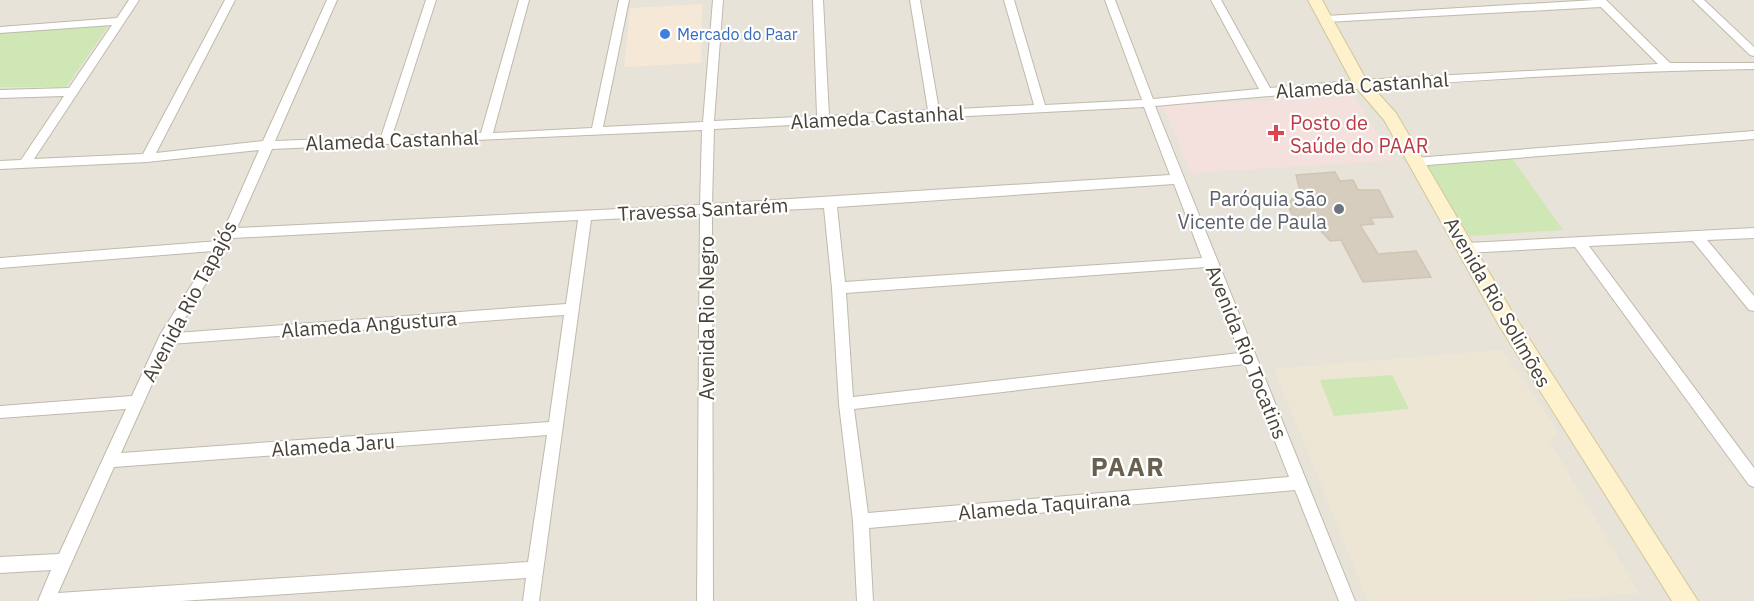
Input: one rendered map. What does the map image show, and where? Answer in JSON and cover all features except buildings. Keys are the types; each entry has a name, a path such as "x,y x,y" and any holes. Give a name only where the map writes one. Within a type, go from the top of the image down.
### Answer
{"main road":[{"name":"Avenida Rio Solimões","path":"1315,0 1361,84 1390,117 1507,321 1602,473 1686,601"}],"street":[{"path":"25,163 134,0"},
{"path":"147,158 230,0"},
{"name":"Avenida Rio Tapajós","path":"46,601 165,339 226,239 332,0"},
{"path":"385,141 431,0"},
{"path":"486,137 524,0"},
{"path":"597,130 624,0"},
{"name":"Avenida Rio Negro","path":"705,601 706,209 708,126 718,0"},
{"path":"818,0 824,120"},
{"path":"915,0 934,114"},
{"path":"1009,0 1041,109"},
{"name":"Avenida Rio Tocatins","path":"1110,0 1210,262 1347,601"},
{"path":"1216,0 1266,92"},
{"path":"1698,0 1754,53"},
{"path":"1326,19 1602,2 1667,67"},
{"path":"0,30 120,21"},
{"name":"Alameda Castanhal","path":"0,165 147,158 266,145 486,137 1041,109 1148,103 1361,84 1667,67 1754,66"},
{"path":"0,94 73,92"},
{"path":"1415,162 1754,135"},
{"name":"Travessa Santarém","path":"0,263 226,239 585,215 830,203 1178,179"},
{"path":"830,203 839,288 846,404 861,521 865,601"},
{"path":"531,601 585,215"},
{"path":"1467,248 1754,232"},
{"path":"1696,236 1754,306"},
{"path":"1579,243 1754,480"},
{"path":"839,288 1210,262"},
{"name":"Alameda Angustura","path":"165,339 573,309"},
{"path":"846,404 1250,358"},
{"path":"0,412 136,402"},
{"name":"Alameda Jaru","path":"110,461 555,428"},
{"name":"Alameda Taquirana","path":"861,521 1299,483"},
{"path":"0,566 63,562"},
{"path":"59,601 535,569"}],"shaded area":[{"path":"0,0 1754,0 1754,601 0,601"},
{"path":"702,4 701,63 624,67 630,8"},
{"name":"Posto de Saúde do PAAR","path":"1354,96 1393,160 1191,173 1163,106"},
{"path":"1502,350 1558,431 1550,442 1639,593 1548,601 1368,601 1274,369"}],"green space":[{"path":"109,25 66,87 0,87 0,32"},
{"path":"1512,158 1563,230 1470,236 1424,164"},
{"path":"1392,375 1409,409 1334,416 1320,380"}],"place":[{"name":"Mercado do Paar","path":"665,34"},
{"name":"Posto de Saúde do PAAR","path":"1276,133"},
{"name":"Paróquia São Vicente de Paula","path":"1339,209"}],"district":[{"name":"PAAR","path":"1128,466"}]}
